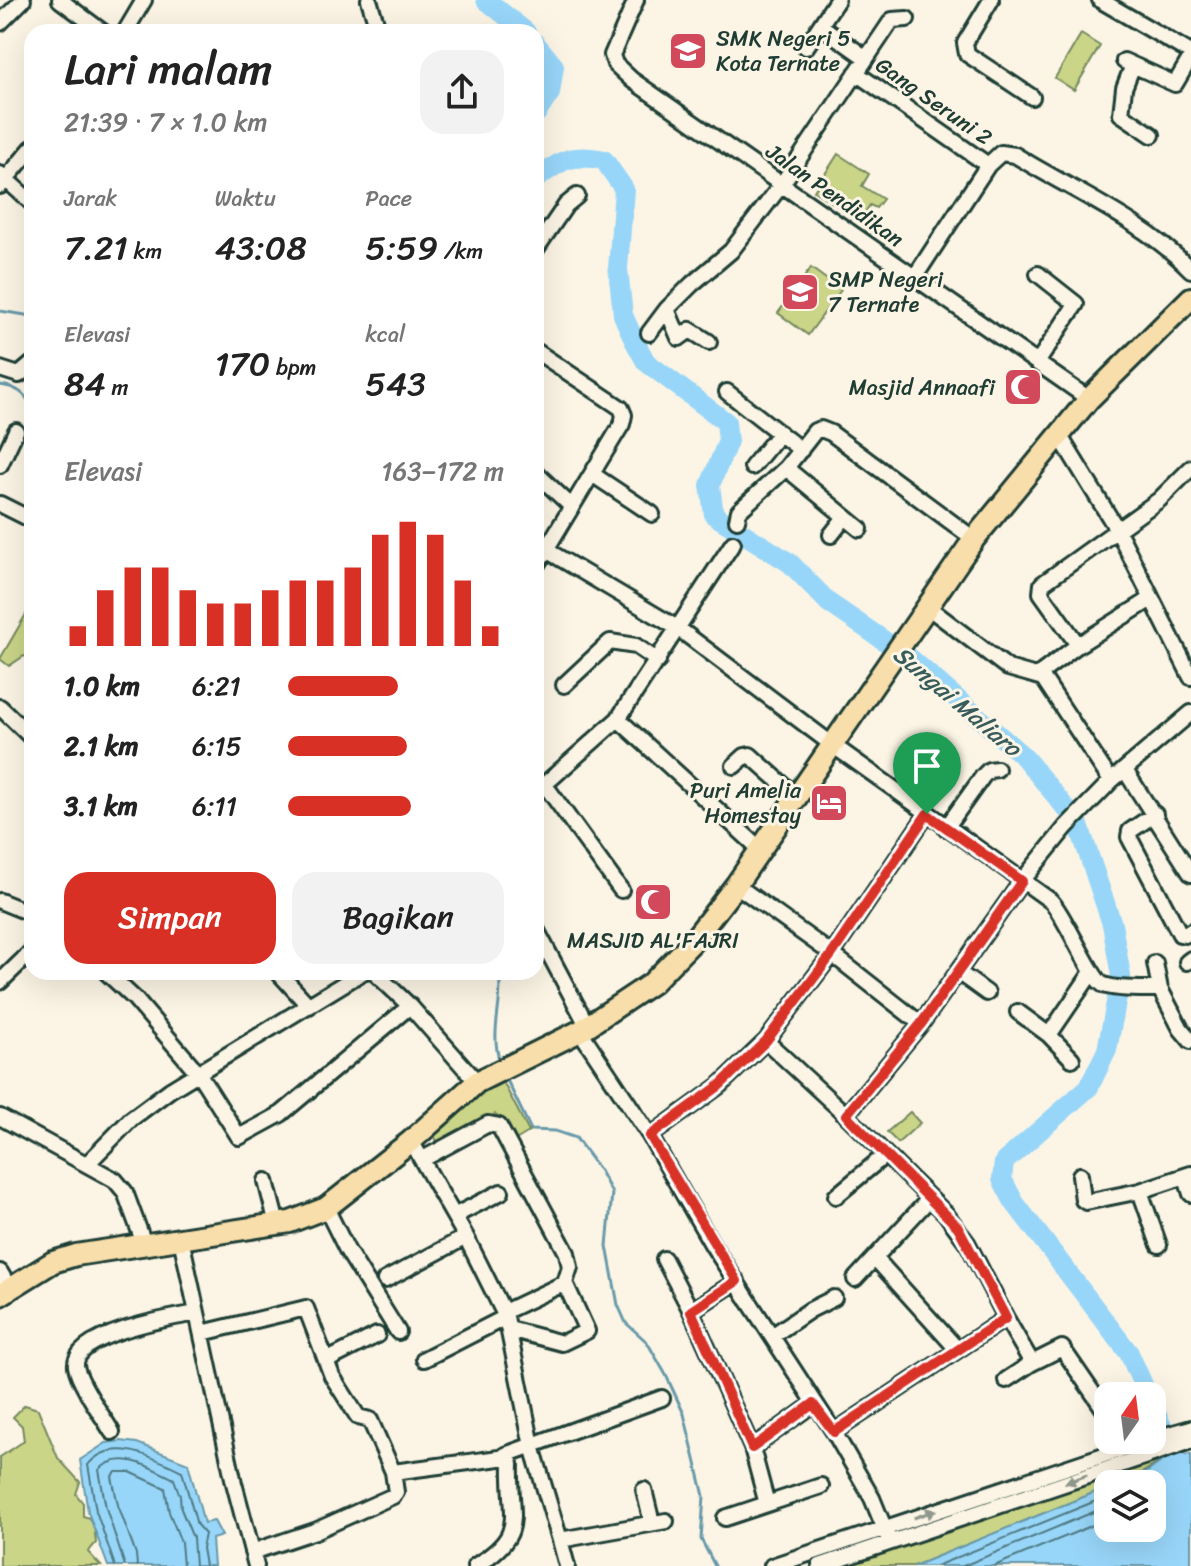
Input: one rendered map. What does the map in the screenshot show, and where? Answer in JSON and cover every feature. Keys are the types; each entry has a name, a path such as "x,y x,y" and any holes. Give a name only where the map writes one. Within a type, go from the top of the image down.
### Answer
{"highway":[{"path":"3,1286 53,1262 76,1255 290,1222 326,1208 417,1150 481,1079 584,1029 652,983 672,965 736,885 974,539 1058,433 1191,298"}],"street":[{"path":"0,23 23,0"},
{"path":"60,0 92,24"},
{"path":"130,24 144,0"},
{"path":"369,0 376,24"},
{"name":"Jalan Pendidikan","path":"636,0 613,50 615,64 632,80 1089,399"},
{"path":"806,47 837,0"},
{"path":"991,0 965,43 967,54 1032,97"},
{"path":"1100,0 1191,55 1175,84 1128,63 1119,107 1121,114 1152,135"},
{"path":"649,333 667,309 702,274 731,251 782,184 892,20 907,19"},
{"path":"821,26 866,58"},
{"name":"Gang Seruni 2","path":"856,73 988,165"},
{"path":"914,278 988,165 1001,153 1015,155 1129,222 1155,239 1191,270"},
{"path":"24,157 2,180 24,197"},
{"path":"544,237 566,205 577,196"},
{"path":"1037,363 1076,304 1038,274"},
{"path":"667,309 679,338 690,330 709,342"},
{"path":"544,356 621,408 624,415 622,424 592,474 544,543"},
{"path":"0,369 19,375 24,371"},
{"path":"727,392 801,450"},
{"path":"737,520 739,511 786,468 815,431 825,430 974,539"},
{"path":"0,465 16,431"},
{"path":"752,467 780,433"},
{"path":"1058,433 1118,531 1191,677"},
{"path":"786,468 860,529"},
{"path":"1078,645 1041,593 1041,587 1045,581 1159,500 1191,468"},
{"path":"592,474 652,514"},
{"path":"544,481 571,506"},
{"path":"0,504 24,516"},
{"path":"831,535 845,517"},
{"path":"544,784 618,719 733,543"},
{"path":"544,549 679,629 1059,909 1099,982 1110,986 1160,989"},
{"path":"1037,676 1078,645 1151,599"},
{"path":"929,608 1008,668 1045,681 1111,781"},
{"path":"564,685 610,642 636,646 658,661"},
{"path":"0,707 24,730"},
{"path":"846,1115 921,1024 1022,881 1066,827 1111,781 1191,713"},
{"path":"618,719 760,849"},
{"path":"734,766 750,755 797,797"},
{"path":"946,828 983,776 989,770 997,769"},
{"path":"1125,770 1191,874"},
{"path":"544,793 621,890"},
{"path":"650,1136 719,1086 766,1041 832,954 927,814"},
{"path":"1155,814 1130,831 1129,837 1180,934 1191,931"},
{"path":"736,885 832,954 921,1024"},
{"path":"0,901 24,911"},
{"path":"544,946 584,1029 813,1404 834,1432 872,1498 888,1535"},
{"path":"0,982 24,959"},
{"path":"1155,963 1160,989 1186,1035"},
{"path":"958,972 987,993"},
{"path":"1049,1035 1092,972"},
{"path":"115,980 135,999 199,1074 237,1136 281,1114 410,1006"},
{"path":"285,980 309,1006"},
{"path":"87,1164 131,1119 170,1090 350,980"},
{"path":"382,980 481,1079"},
{"path":"1018,1012 1049,1035 1072,1059"},
{"path":"1186,1035 1191,1016"},
{"path":"766,1041 846,1115 958,1227 1032,1363"},
{"path":"0,1117 115,1180 125,1192 145,1246"},
{"path":"424,1359 506,1319 565,1283 570,1267 567,1253 499,1126 488,1124 417,1150 466,1237 506,1319 532,1446 567,1566"},
{"path":"836,1196 885,1155"},
{"path":"1080,1175 1083,1200 1086,1202 1140,1191 1189,1176 1191,1194"},
{"path":"266,1181 277,1224"},
{"path":"1140,1191 1159,1245"},
{"path":"454,1216 501,1192"},
{"path":"855,1279 930,1198"},
{"path":"326,1208 347,1250 398,1332"},
{"path":"385,1280 466,1237"},
{"path":"181,1239 197,1313 254,1559 393,1496 396,1492 393,1472 370,1420 359,1417 326,1361 306,1308 202,1333"},
{"path":"875,1258 957,1349"},
{"path":"664,1259 691,1311 752,1448 767,1504"},
{"path":"691,1311 737,1281"},
{"path":"506,1319 562,1343 586,1333 565,1283"},
{"path":"772,1336 834,1298"},
{"path":"112,1432 80,1377 76,1365 79,1355 89,1346 117,1332 197,1313"},
{"path":"834,1432 1006,1318"},
{"path":"326,1361 377,1335"},
{"path":"1006,1380 1062,1348 1094,1395"},
{"path":"393,1472 505,1455 662,1398"},
{"path":"752,1448 813,1404"},
{"path":"1166,1437 1191,1428"},
{"path":"1166,1442 1191,1441"},
{"path":"820,1566 888,1535 1112,1454"},
{"path":"475,1566 499,1550 511,1534 511,1464 505,1455"},
{"path":"725,1518 821,1486"},
{"path":"560,1540 659,1522 644,1490"},
{"path":"772,1566 888,1535"}],"green space":[{"path":"1081,34 1100,46 1074,90 1055,78"},
{"path":"838,154 869,174 862,186 883,199 876,208 870,205 860,220 814,191"},
{"path":"811,268 841,290 808,335 778,313"},
{"path":"24,618 24,656 9,666 0,659"},
{"path":"501,1078 529,1132 514,1141 495,1114 440,1147 432,1132"},
{"path":"910,1112 920,1123 898,1143 887,1132"},
{"path":"25,1405 38,1409 58,1458 80,1482 76,1494 83,1503 83,1516 90,1518 94,1525 96,1543 88,1552 101,1566 0,1566 0,1457 24,1441 22,1426 13,1417"},
{"path":"1165,1455 1171,1457 1146,1470 1123,1470"},
{"path":"1094,1480 1094,1493 914,1566 839,1566 930,1538"}],"water":[{"path":"106,1443 137,1443 188,1463 204,1523 214,1521 222,1536 212,1539 214,1566 108,1566 88,1512 80,1460"},
{"path":"1191,1454 1191,1566 914,1566 1094,1493 1094,1542 1166,1542 1166,1470 1149,1470 1165,1459"}],"waterway":[{"name":"Sungai Maliaro","path":"486,0 516,24"},
{"name":"Sungai Maliaro","path":"544,54 554,66 550,93 544,102"},
{"name":"Sungai Maliaro","path":"544,173 575,158 604,160 624,189 618,269 623,315 646,362 726,422 728,441 710,485 714,515 790,563 829,603 911,659 1024,757 1078,823 1112,924 1121,976 1107,1050 1089,1087 1004,1162 1002,1179 1014,1202 1129,1353 1142,1382"},
{"path":"0,311 24,315"},
{"path":"0,385 11,387 24,395"},
{"path":"500,980 496,1039 500,1062"},
{"path":"505,1076 531,1130 555,1131 576,1138 612,1193 607,1246 618,1305 626,1323 647,1342 684,1414 704,1496 701,1539 715,1566"},
{"name":"Sungai Maliaro","path":"1166,1436 1175,1456"}],"place":[{"name":"SMK Negeri 5 Kota Ternate","path":"688,51"},
{"name":"SMP Negeri 7 Ternate","path":"800,292"},
{"name":"Masjid Annaafi","path":"1023,387"},
{"name":"Puri Amelia Homestay","path":"829,803"},
{"name":"MASJID AL'FAJRI","path":"653,902"}],"route":[{"path":"927,814 1022,881 921,1024 846,1115 958,1227 1006,1318 834,1432 813,1404 752,1448 691,1311 737,1281 713,1246 650,1136 719,1086 766,1041 832,954 927,814"}]}
